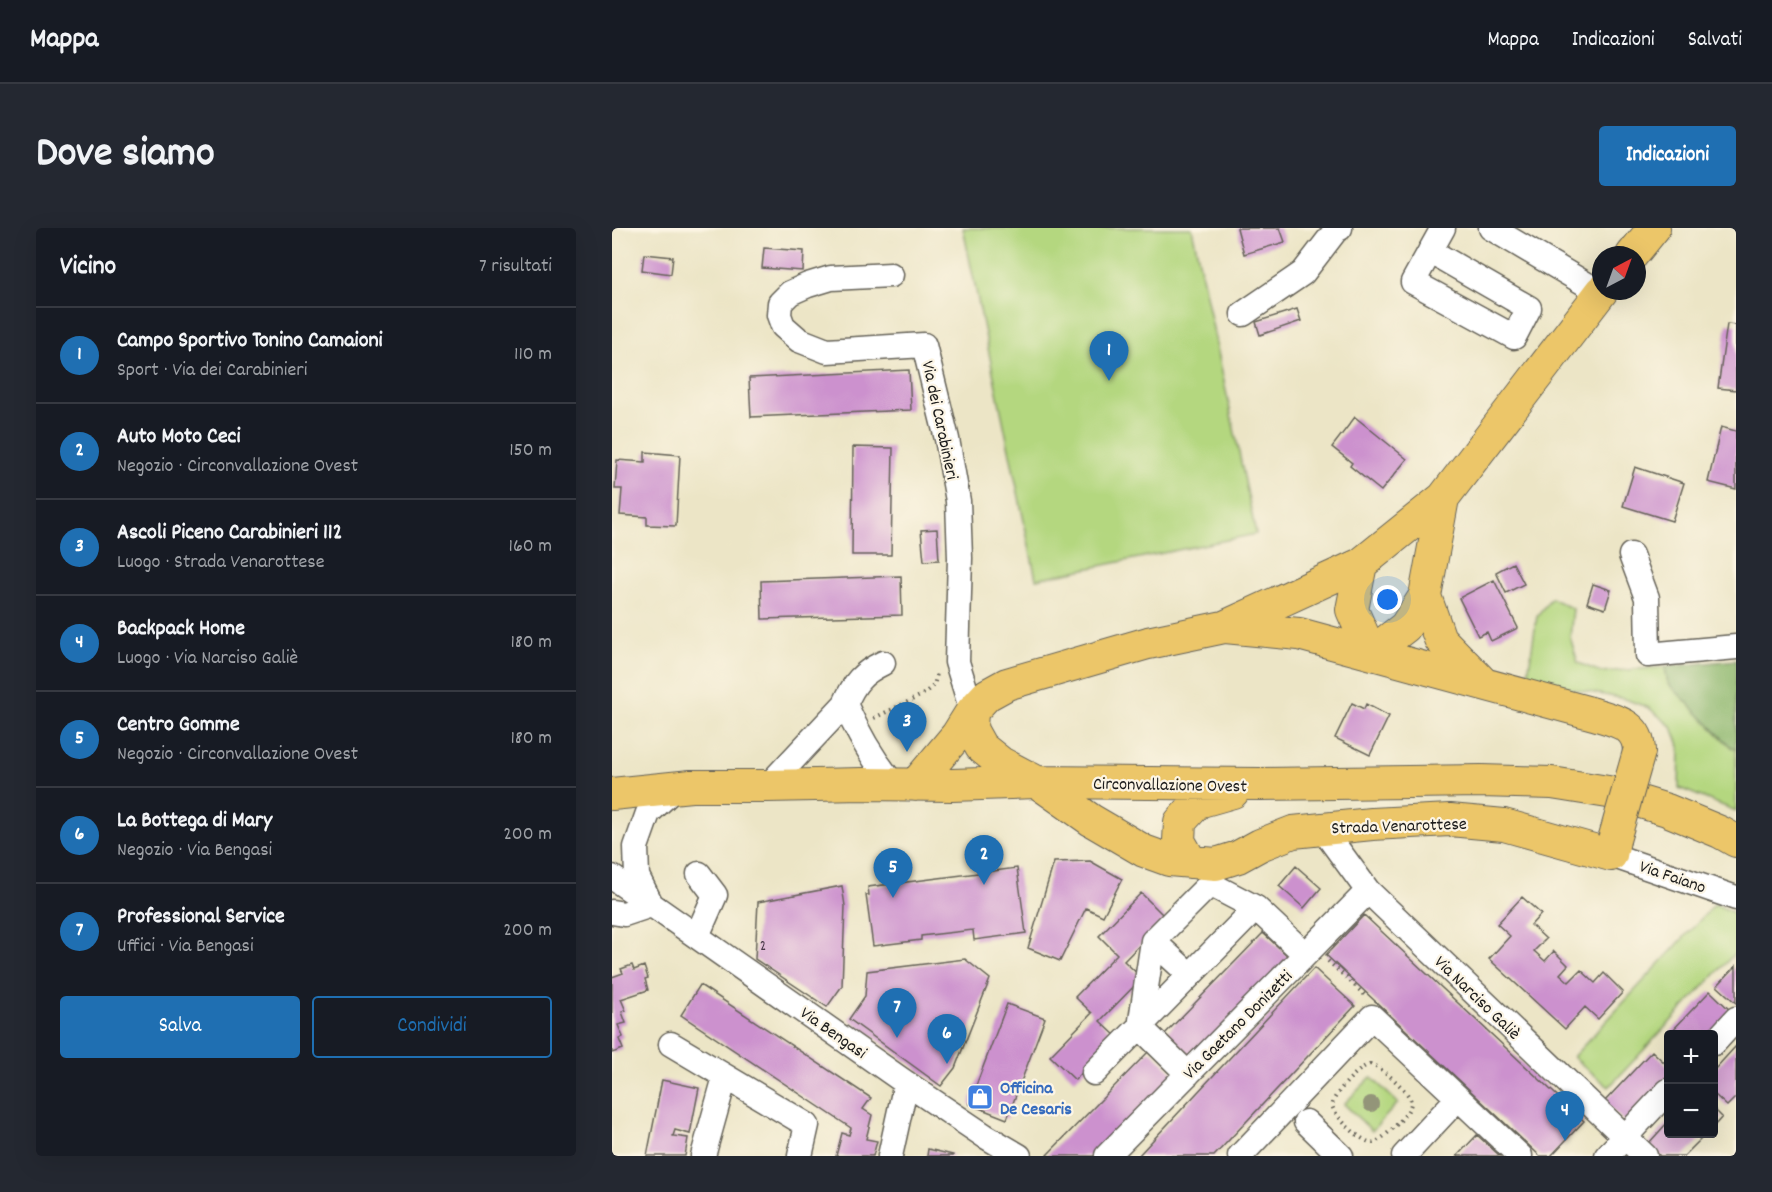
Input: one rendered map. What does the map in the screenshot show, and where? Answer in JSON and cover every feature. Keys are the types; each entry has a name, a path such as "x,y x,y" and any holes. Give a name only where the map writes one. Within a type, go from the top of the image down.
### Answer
{"main road":[{"path":"1639,246 1654,228"},
{"path":"904,785 957,735 972,711 987,695 1007,684 1148,643 1224,627 1361,564 1443,498 1595,300"},
{"path":"1371,653 1405,627 1425,596 1443,498"},
{"path":"1361,564 1352,610 1371,653"},
{"path":"1425,596 1440,639 1483,684"},
{"path":"1224,627 1299,634 1623,723 1639,740 1639,752 1612,847"},
{"name":"Strada Venarottese","path":"972,711 971,729 981,747 1001,763 1037,782 1091,820 1144,851 1168,860 1216,864 1238,857 1260,845 1293,832 1372,824 1450,820 1504,825 1612,847"},
{"name":"Circonvallazione Ovest","path":"612,794 676,787 862,784 1037,782 1260,784 1481,781 1552,783 1608,792 1667,810 1728,836"},
{"path":"1191,862 1179,841 1180,822 1198,802 1260,784"}],"street":[{"path":"1243,314 1303,273 1336,230 1340,228"},
{"path":"1430,251 1443,228"},
{"path":"1491,228 1592,287"},
{"name":"Via dei Carabinieri","path":"891,275 831,278 790,293 780,303 779,315 783,326 799,340 827,351 924,345 947,439 957,501 960,558 957,662 972,711"},
{"path":"1631,555 1647,598 1648,655 1736,647"},
{"path":"768,786 845,704 851,689 860,677 883,663"},
{"path":"845,704 876,764 904,785"},
{"path":"612,912 624,914 651,905 637,876 636,847 648,813 676,787"},
{"name":"Via Narciso Galiè","path":"1322,828 1368,891 1644,1156"},
{"name":"Via Faiano","path":"1612,847 1736,897"},
{"path":"697,936 715,895 699,874"},
{"name":"Via Bengasi","path":"612,877 906,1083 985,1137 1019,1156"},
{"path":"1140,1027 1153,940 1210,884 1256,908 1316,958"},
{"name":"Via Gaetano Donizetti","path":"1107,1156 1188,1074 1316,958 1368,891"},
{"path":"1094,1073 1256,908"},
{"path":"1153,940 1190,975"},
{"path":"1240,1156 1372,1017 1520,1156"},
{"path":"1718,1038 1736,1019"},
{"path":"1140,1027 1188,1074"},
{"path":"671,1044 807,1125 800,1156"},
{"path":"703,1156 725,1077"},
{"path":"890,1156 906,1083"},
{"path":"1607,1156 1664,1095"},
{"path":"1404,1156 1458,1098"},
{"path":"1306,1122 1332,1153"}],"path":[{"path":"856,729 875,717 922,695 934,685 938,670 957,662"},
{"path":"1316,958 1371,1002"},
{"path":"1370,1064 1379,1067 1407,1093 1411,1099 1411,1106 1382,1139 1368,1143 1335,1114 1332,1105 1335,1096 1361,1068 1370,1064"}],"green space":[{"path":"963,228 1192,228 1256,534 1036,579"},
{"path":"1551,598 1573,609 1570,637 1578,663 1601,672 1665,667 1668,683 1732,748 1736,749 1736,811 1679,788 1680,748 1672,727 1649,708 1625,699 1527,680 1537,616"},
{"path":"1736,660 1736,749 1732,748 1668,683 1665,667"},
{"path":"1715,904 1736,914 1736,952 1609,1087 1573,1057"},
{"path":"1371,1077 1398,1103 1372,1131 1344,1104"}],"building":[{"path":"1237,228 1280,228 1285,242 1244,254"},
{"path":"764,248 804,251 803,271 762,268"},
{"path":"644,254 673,257 671,274 642,270"},
{"path":"1297,309 1301,321 1260,335 1256,322"},
{"path":"1727,324 1736,325 1736,390 1718,388"},
{"path":"909,370 911,410 751,417 749,378"},
{"path":"1355,417 1407,459 1381,491 1350,466 1352,463 1332,447"},
{"path":"1721,427 1736,431 1736,489 1708,482"},
{"path":"853,447 893,448 891,555 852,555"},
{"path":"645,452 680,455 676,526 647,525 647,517 620,515 622,489 615,489 617,460 645,462"},
{"path":"1635,467 1684,483 1672,521 1623,506"},
{"path":"937,529 939,560 924,561 921,530"},
{"path":"1513,563 1524,584 1506,593 1496,572"},
{"path":"901,576 902,615 762,619 761,581"},
{"path":"1494,580 1518,628 1491,641 1487,632 1478,636 1459,598"},
{"path":"1593,584 1611,590 1605,609 1587,603"},
{"path":"1352,703 1364,709 1366,704 1389,716 1370,755 1335,738"},
{"path":"1090,861 1122,879 1103,916 1086,908 1060,961 1028,948 1054,862"},
{"path":"1296,866 1321,888 1304,908 1279,886"},
{"path":"1017,868 1026,933 974,940 973,930 921,936 921,940 873,946 866,895 869,895 868,887"},
{"path":"842,886 845,906 842,986 827,1007 755,959 758,902"},
{"path":"1141,893 1166,918 1124,961 1142,978 1100,1021 1117,1037 1075,1080 1050,1056 1092,1013 1075,997 1117,954 1099,936"},
{"path":"1522,897 1541,914 1531,925 1546,939 1534,951 1545,961 1554,951 1568,965 1560,974 1569,982 1581,970 1595,983 1604,973 1623,992 1598,1019 1585,1007 1565,1029 1489,959 1510,936 1497,924"},
{"path":"1364,915 1584,1121 1551,1156 1540,1156 1326,955"},
{"path":"1263,933 1290,958 1187,1064 1161,1038"},
{"path":"965,959 990,979 955,1068 941,1086 849,1019 865,996 867,971"},
{"path":"632,965 634,970 644,966 648,978 645,979 648,990 621,999 626,1011 622,1012 626,1023 618,1025 623,1037 619,1039 623,1049 612,1053 612,977 623,973 621,969"},
{"path":"1736,966 1736,1003 1717,986"},
{"path":"1314,968 1355,1006 1214,1156 1138,1156"},
{"path":"700,985 871,1098 863,1109 872,1115 866,1139 877,1141 873,1156 836,1156 842,1133 849,1135 851,1128 681,1015"},
{"path":"1710,991 1736,1016 1718,1031 1673,1030"},
{"path":"1007,1004 1045,1018 1007,1119 969,1104"},
{"path":"1736,1046 1736,1097 1727,1106 1718,1098 1718,1066"},
{"path":"1150,1050 1176,1075 1098,1156 1048,1156 1047,1155"},
{"path":"1652,1051 1664,1062 1664,1089 1629,1126 1604,1102"},
{"path":"662,1080 699,1088 690,1134 675,1130 673,1136 688,1138 685,1156 647,1156"},
{"path":"1664,1126 1664,1138 1702,1138 1684,1156 1660,1156 1648,1144"},
{"path":"1477,1135 1500,1156 1457,1156"},
{"path":"928,1149 953,1155 953,1156 927,1156"}],"place":[{"name":"Campo Sportivo Tonino Camaioni","path":"1109,381"},
{"name":"Ascoli Piceno Carabinieri 112","path":"907,752"},
{"name":"Auto Moto Ceci","path":"984,885"},
{"name":"Centro Gomme","path":"893,898"},
{"name":"Professional Service","path":"897,1038"},
{"name":"La Bottega di Mary","path":"947,1064"},
{"name":"Officina De Cesaris","path":"980,1097"},
{"name":"Backpack Home","path":"1565,1141"}]}
